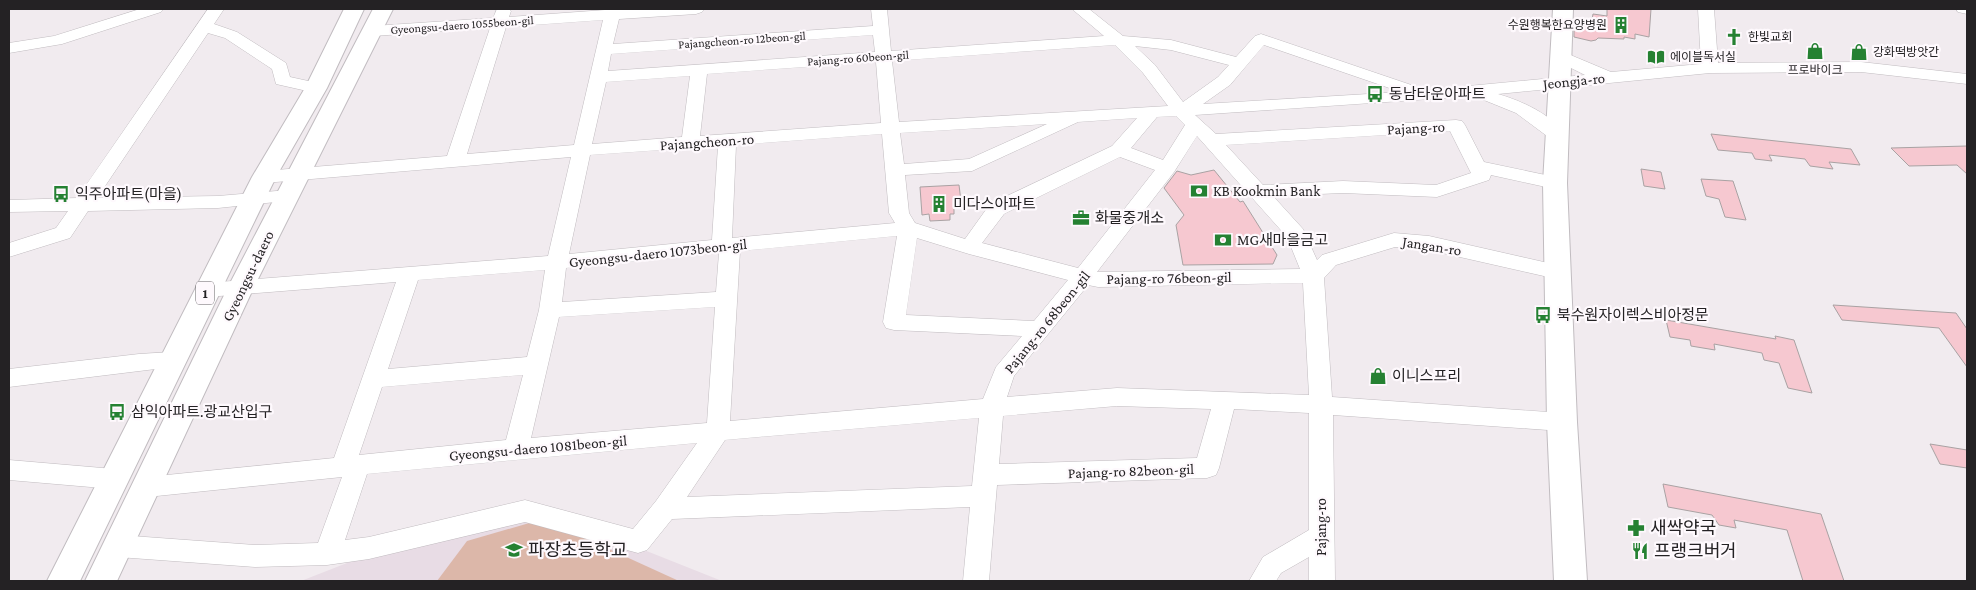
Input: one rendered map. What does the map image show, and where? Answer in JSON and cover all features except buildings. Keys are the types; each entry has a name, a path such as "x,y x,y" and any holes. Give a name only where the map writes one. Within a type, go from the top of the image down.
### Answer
{"main road":[{"name":"Gyeongsu-daero","path":"63,581 258,188 316,88 354,9"},
{"path":"1563,9 1555,183 1562,422 1571,581"},
{"name":"Gyeongsu-daero","path":"101,581 241,287 378,20"}],"street":[{"path":"9,48 56,41 156,9"},
{"path":"9,250 63,233 216,9"},
{"name":"Gyeongsu-daero 1055beon-gil","path":"378,20 696,9"},
{"path":"879,9 899,213 908,228 894,322 1040,329"},
{"name":"Pajang-ro","path":"1080,9 1119,40 1148,69 1188,117 1212,140 1296,234 1314,276 1321,405 1320,537 1322,581"},
{"path":"1706,9 1710,68"},
{"path":"516,449 550,310 557,262 612,12"},
{"path":"455,161 502,16"},
{"path":"204,26 231,35 280,67 282,80 316,88"},
{"name":"Pajangcheon-ro 12beon-gil","path":"603,50 881,30"},
{"path":"1188,117 1224,81 1260,39 1429,95"},
{"name":"Pajang-ro 60beon-gil","path":"598,77 1119,40 1171,44 1240,63"},
{"path":"1561,56 1592,72 1616,77"},
{"name":"Jeongja-ro","path":"1188,117 1710,68 1861,67 1903,70 1967,79"},
{"path":"690,144 699,69"},
{"path":"1469,91 1510,102 1535,115 1557,135"},
{"path":"968,246 997,209 1119,150 1151,113"},
{"name":"Pajangcheon-ro","path":"9,206 81,205 293,185 455,161 581,150 690,144 1081,115 1151,113 1188,117"},
{"path":"895,170 972,165 1081,115"},
{"name":"Pajang-ro 68beon-gil","path":"976,581 992,407 1004,373 1168,168 1188,117"},
{"name":"Pajang-ro","path":"1212,140 1456,125 1478,168"},
{"path":"118,546 255,556 327,554 369,548 525,512 638,542 665,508 718,431 728,299 726,247 727,141"},
{"path":"1119,150 1168,168"},
{"path":"1478,168 1555,183"},
{"path":"1257,190 1342,187 1437,191 1482,176 1478,168"},
{"name":"Gyeongsu-daero 1073beon-gil","path":"207,290 557,262 908,228"},
{"name":"Pajang-ro 76beon-gil","path":"908,228 968,246 1098,280 1314,276"},
{"name":"Jangan-ro","path":"1314,276 1329,260 1394,240 1429,243 1557,272"},
{"path":"327,554 374,379 409,275"},
{"path":"550,310 728,299"},
{"path":"9,378 139,362 172,360"},
{"path":"374,379 537,365"},
{"path":"992,407 1117,397 1321,405 1562,422"},
{"name":"Pajang-ro 82beon-gil","path":"985,486 1207,468 1225,400"},
{"name":"Gyeongsu-daero 1081beon-gil","path":"147,487 516,449 992,407"},
{"path":"9,470 114,479"},
{"path":"665,508 985,486"},
{"path":"1262,581 1272,565 1320,537"}],"shaded area":[{"name":"파장초등학교","path":"524,517 634,546 722,581 301,581 370,554"},
{"path":"543,519 679,581 437,581 467,541"}],"place":[{"name":"수원행복한요양병원","path":"1621,25"},
{"name":"한빛교회","path":"1734,37"},
{"name":"프로바이크","path":"1815,51"},
{"name":"강화떡방앗간","path":"1859,52"},
{"name":"에이블독서실","path":"1656,57"},
{"name":"동남타운아파트","path":"1375,94"},
{"name":"KB Kookmin Bank","path":"1199,191"},
{"name":"익주아파트(마을)","path":"61,194"},
{"name":"미다스아파트","path":"939,204"},
{"name":"화물중개소","path":"1081,218"},
{"name":"MG새마을금고","path":"1223,240"},
{"name":"북수원자이렉스비아정문","path":"1543,315"},
{"name":"이니스프리","path":"1378,376"},
{"name":"삼익아파트.광교산입구","path":"117,412"},
{"name":"새싹약국","path":"1636,528"},
{"name":"파장초등학교","path":"514,550"},
{"name":"프랭크버거","path":"1640,551"}]}
